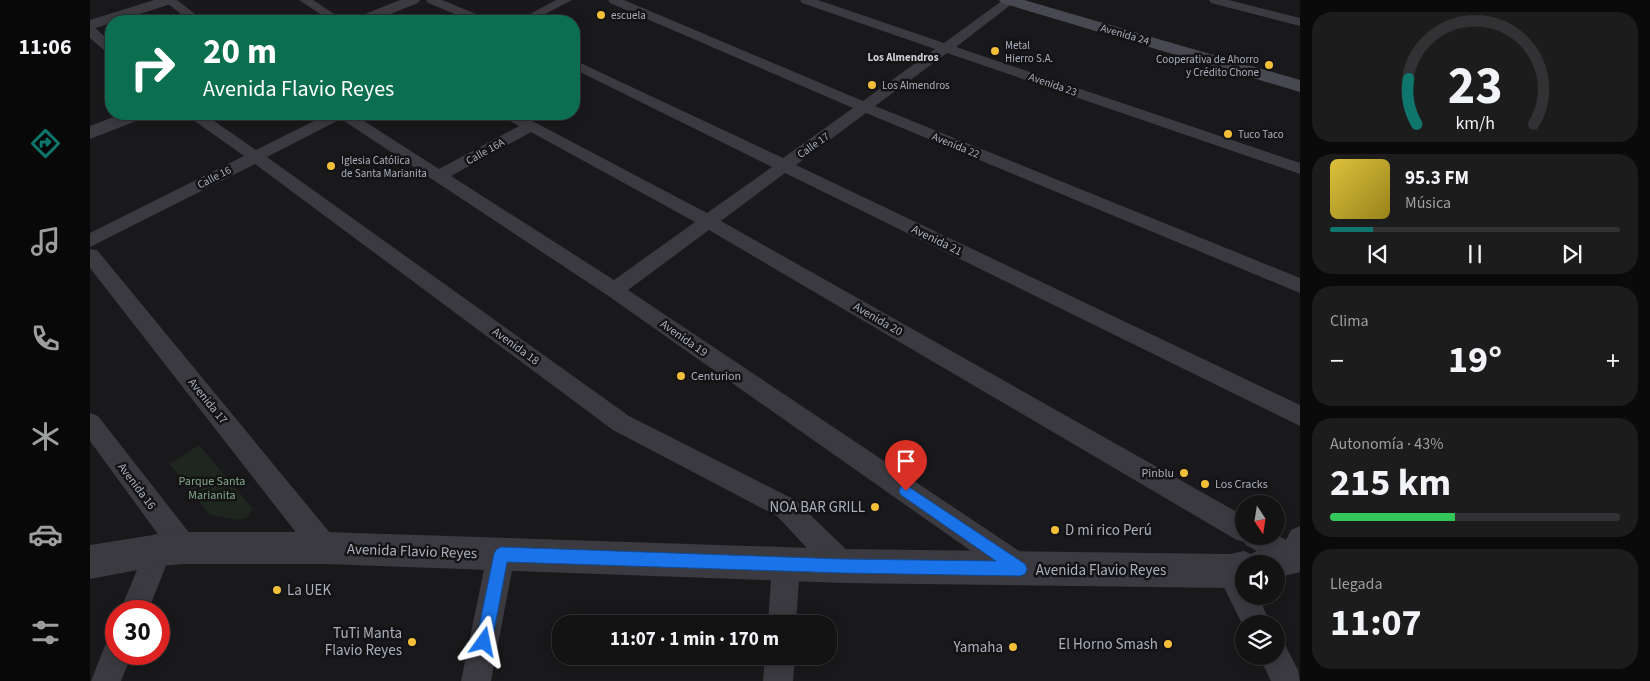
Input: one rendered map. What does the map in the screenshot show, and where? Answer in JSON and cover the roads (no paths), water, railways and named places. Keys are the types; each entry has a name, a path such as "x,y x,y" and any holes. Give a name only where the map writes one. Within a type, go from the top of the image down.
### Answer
{"main road":[{"name":"Avenida 24","path":"1009,0 1300,86"}],"street":[{"path":"122,15 169,0 190,15"},
{"path":"305,0 329,15"},
{"path":"375,15 413,0"},
{"path":"432,0 468,15"},
{"path":"535,15 566,0"},
{"name":"Avenida 22","path":"614,0 866,108 1300,286"},
{"name":"Avenida 23","path":"806,0 1300,170"},
{"name":"Calle 17","path":"614,290 866,108 1009,0"},
{"path":"1215,0 1300,22"},
{"path":"90,25 105,20"},
{"path":"90,31 105,44"},
{"name":"Avenida 21","path":"580,67 1300,416"},
{"path":"90,134 123,120"},
{"name":"Avenida 18","path":"203,120 255,156 621,423 786,508 843,566"},
{"name":"Calle 16","path":"90,241 329,120"},
{"name":"Avenida 19","path":"350,120 614,290 1020,569"},
{"name":"Avenida 20","path":"519,120 708,221 1235,525"},
{"name":"Calle 16A","path":"439,176 530,126"},
{"name":"Avenida 17","path":"90,255 325,548"},
{"name":"Avenida 16","path":"90,423 172,549"},
{"path":"1272,545 1289,554"},
{"name":"Avenida Flavio Reyes","path":"90,562 172,549 325,548 843,566 1020,569 1235,569"},
{"path":"141,600 172,549"},
{"path":"476,681 501,554"},
{"path":"783,615 786,564"},
{"path":"106,681 113,665"},
{"path":"778,681 779,665"},
{"path":"1279,665 1287,681"}],"place":[{"name":"escuela","path":"601,15"},
{"name":"Metal Hierro S.A.","path":"995,51"},
{"name":"Cooperativa de Ahorro y Crédito Chone","path":"1269,65"},
{"name":"Los Almendros","path":"872,85"},
{"name":"Tuco Taco","path":"1228,134"},
{"name":"Iglesia Católica de Santa Marianita","path":"331,166"},
{"name":"Centurion","path":"681,376"},
{"name":"Pinblu","path":"1184,473"},
{"name":"Los Cracks","path":"1205,484"},
{"name":"NOA BAR GRILL","path":"875,507"},
{"name":"D mi rico Perú","path":"1055,530"},
{"name":"La UEK","path":"277,590"},
{"name":"TuTi Manta Flavio Reyes","path":"412,642"},
{"name":"El Horno Smash","path":"1168,644"},
{"name":"Yamaha","path":"1013,647"}],"district":[{"name":"Los Almendros","path":"903,57"}],"park label":[{"name":"Parque Santa Marianita","path":"212,488"}]}
